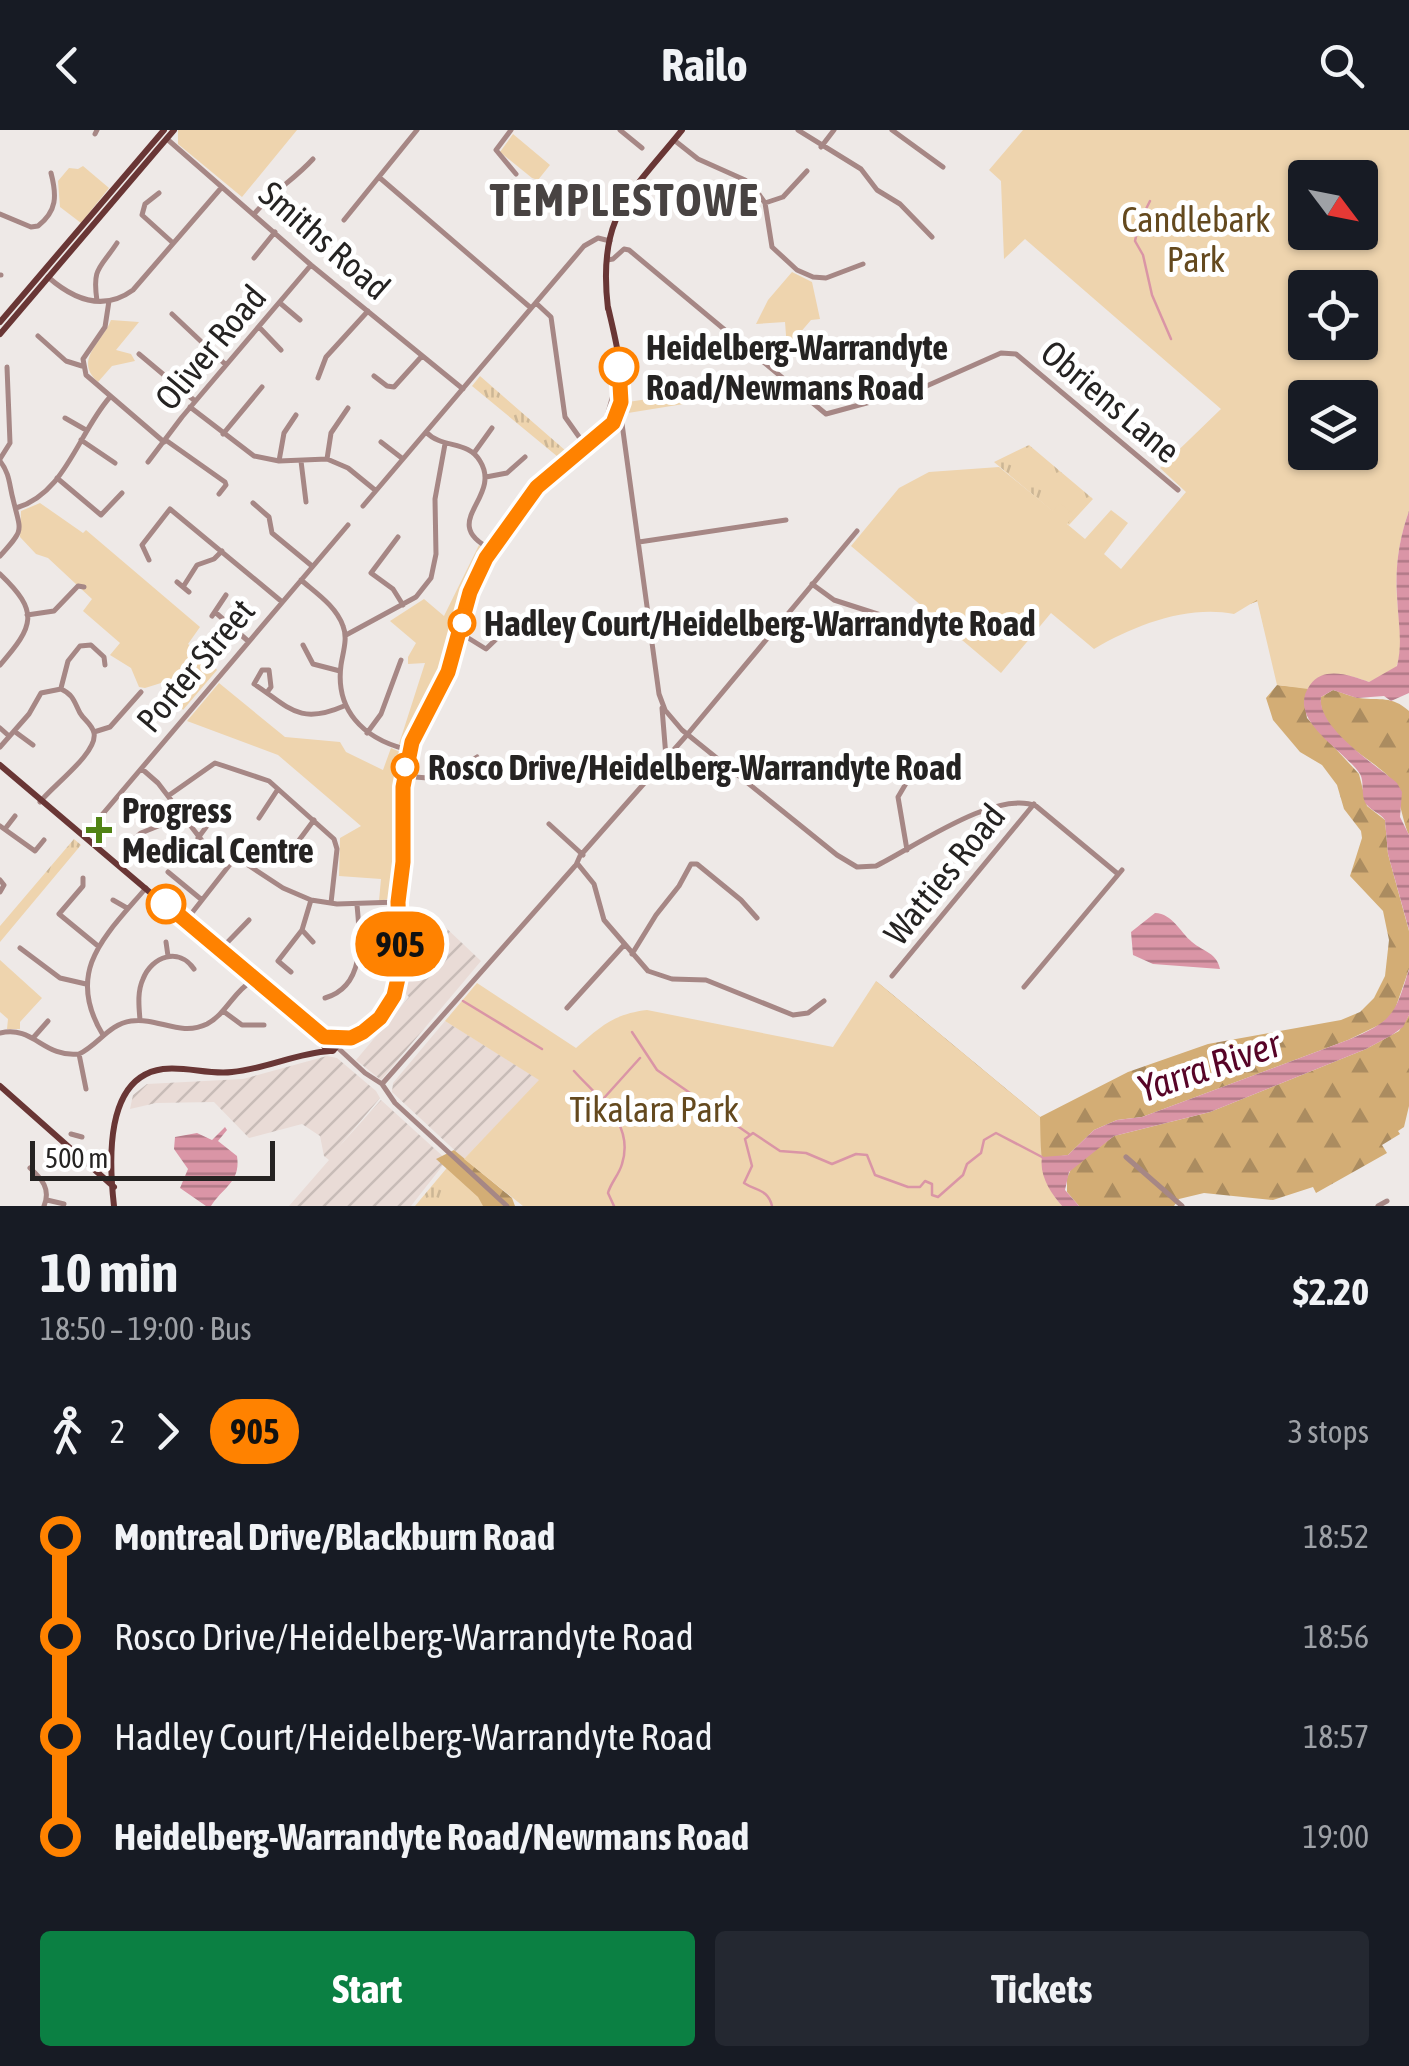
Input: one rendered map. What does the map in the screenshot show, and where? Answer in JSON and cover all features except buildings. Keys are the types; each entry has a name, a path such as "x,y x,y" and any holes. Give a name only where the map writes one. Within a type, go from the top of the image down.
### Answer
{"main road":[{"path":"0,322 164,133 174,130"},
{"path":"115,1206 111,1162 115,1137 123,1096 136,1080 170,1068 237,1072 311,1051 351,1038 375,1023 389,1006 400,978 396,902 402,842 402,776 407,750 440,689 470,592 491,550 537,487 612,425 619,408 608,304 608,241 620,208 682,130"},
{"path":"0,334 164,133"},
{"path":"592,442 619,408"},
{"path":"0,767 246,974"},
{"path":"184,922 331,1045"},
{"path":"311,1051 314,1032"},
{"path":"0,1086 113,1183"},
{"path":"113,1183 115,1137"},
{"path":"90,1166 100,1168 111,1162"},
{"path":"90,1166 115,1206"},
{"path":"100,1178 113,1183"}],"street":[{"path":"344,220 417,130"},
{"path":"511,130 496,150 516,174"},
{"path":"620,130 642,148"},
{"path":"798,130 860,169 877,190 900,204 932,237"},
{"path":"822,146 834,130"},
{"path":"892,130 943,167"},
{"name":"Smiths Road","path":"164,133 312,265 462,390"},
{"path":"674,140 698,159 744,180 765,203 769,240 779,255 808,276 826,278 863,264"},
{"path":"255,213 271,193 295,179 313,159"},
{"path":"765,203 783,196 808,170"},
{"path":"0,214 30,227 38,226 54,209 56,197 51,174"},
{"path":"380,178 552,319 565,417 582,441 606,420 613,395"},
{"path":"48,277 70,295 97,301 124,297 222,187"},
{"path":"158,192 145,204 142,214 173,243"},
{"path":"254,258 275,232"},
{"path":"363,506 580,250 593,240 608,241"},
{"path":"97,301 96,269 117,244"},
{"name":"Obriens Lane","path":"606,260 629,250 730,337 821,411 830,414 922,388 998,354 1012,353 1053,382 1178,490"},
{"name":"Oliver Road","path":"148,462 312,265"},
{"path":"109,300 104,327 87,349 82,366 88,379 224,482 226,486 218,494"},
{"path":"280,302 300,320"},
{"path":"318,378 326,358 368,311"},
{"path":"172,314 226,365"},
{"path":"259,328 281,350"},
{"path":"38,336 66,361 82,366"},
{"path":"662,357 686,348 720,346 730,337"},
{"path":"138,354 195,401"},
{"path":"374,376 387,386 394,386 422,356"},
{"path":"0,556 17,537 20,517 12,483 0,460 10,443 7,367"},
{"path":"223,434 262,387"},
{"path":"16,508 37,500 57,478 110,397"},
{"path":"190,408 254,456 279,461 327,459 348,468 375,491"},
{"path":"327,459 331,432 348,408"},
{"path":"382,1084 666,760 669,751 619,408"},
{"path":"279,461 284,432 296,415"},
{"path":"65,418 86,430"},
{"path":"612,425 624,427"},
{"path":"474,453 492,428"},
{"path":"426,432 444,444 465,447 474,453 486,477 468,532 473,540 491,550"},
{"path":"81,440 115,462"},
{"path":"381,442 403,458"},
{"path":"346,635 402,605 426,587 434,567 435,499 444,444"},
{"path":"486,477 508,472 525,456"},
{"path":"302,461 306,502"},
{"path":"57,478 101,517 122,493"},
{"path":"252,503 269,516 272,532 312,566"},
{"path":"149,560 142,545 170,509 282,601"},
{"path":"638,542 786,520"},
{"name":"Porter Street","path":"83,837 348,525"},
{"path":"669,751 857,530"},
{"path":"398,536 371,573 393,589 402,605"},
{"path":"183,587 197,565 214,559 222,551"},
{"path":"0,665 26,633 27,615 25,603 2,579"},
{"path":"301,580 336,612 346,635 340,671 344,706 367,732 407,750"},
{"path":"812,584 834,600 894,619 919,637"},
{"path":"27,615 54,611 78,586 84,587"},
{"path":"226,595 214,614 248,641"},
{"path":"459,631 486,649 518,618"},
{"path":"61,689 68,661 80,646 92,645 106,665"},
{"path":"303,646 313,664 340,671"},
{"path":"367,732 380,714 401,660"},
{"path":"40,801 88,754 94,740 94,732 81,717 76,701 61,689"},
{"path":"0,747 40,694 61,689"},
{"path":"268,691 288,710 318,714 344,706"},
{"path":"94,732 110,727 141,692"},
{"path":"662,705 687,734 852,865 871,868 975,812 1026,802 1034,804 1120,872 1024,987"},
{"path":"0,728 33,745"},
{"path":"402,776 442,780 477,757"},
{"path":"168,796 215,764 254,775 278,789 336,844 331,903"},
{"path":"142,769 168,796 198,838 283,888 331,903 396,902"},
{"path":"906,850 898,796 911,775"},
{"path":"259,818 278,789"},
{"name":"Watties Road","path":"892,976 1034,804"},
{"path":"198,838 218,811"},
{"path":"14,816 3,828 35,851 44,840"},
{"path":"134,839 141,832 182,816"},
{"path":"294,847 314,820"},
{"path":"549,824 583,854"},
{"path":"184,922 234,858"},
{"path":"577,864 594,884 602,916 648,970 659,976 706,980 793,1015 808,1013 824,1001"},
{"path":"632,954 691,864 716,879 757,918"},
{"path":"168,872 202,900"},
{"path":"83,878 83,886 59,914 98,946"},
{"path":"0,880 4,886 0,892"},
{"path":"103,1036 90,1009 86,984 98,946 144,889"},
{"path":"113,900 128,909"},
{"path":"291,972 278,961 302,930 312,900"},
{"path":"325,998 342,989 356,966 360,946 357,904"},
{"path":"220,950 249,920"},
{"path":"302,930 313,942"},
{"path":"166,942 168,956"},
{"path":"567,1008 625,944"},
{"path":"20,948 60,978 86,984"},
{"path":"140,1020 140,990 145,974 168,956 186,959 194,969"},
{"path":"0,1033 18,1031 52,1052 79,1054 123,1023 140,1020 185,1030 206,1024 223,1012 244,986 246,974"},
{"path":"244,986 255,982"},
{"path":"223,1012 242,1025 264,1026"},
{"path":"33,1038 48,1021"},
{"path":"346,1056 345,1044 351,1038"},
{"path":"331,1045 377,1084 382,1084"},
{"path":"79,1054 86,1089"},
{"path":"382,1084 388,1097 507,1206"},
{"path":"71,1134 82,1137"},
{"path":"1126,1157 1182,1206"},
{"path":"30,1168 46,1186 46,1203 64,1204"},
{"path":"1378,1206 1387,1201"}],"shaded area":[{"path":"1409,511 1409,693 1391,701 1384,696 1357,698 1333,690 1321,697 1322,709 1338,733 1397,783 1402,792 1400,817 1409,835 1409,930 1388,854 1385,820 1365,802 1360,774 1311,722 1304,698 1310,685 1323,675 1338,674 1369,682 1397,666 1397,564"},
{"path":"401,908 415,910 424,930 444,926 481,961 381,1080 356,1060 409,997 402,990 405,959"},
{"path":"1155,913 1171,920 1192,942 1213,956 1220,969 1153,964 1133,955 1131,932"},
{"path":"1409,969 1409,1015 1403,1027 1392,1035 1210,1112 1114,1136 1069,1172 1065,1190 1079,1206 1062,1206 1050,1190 1042,1171 1042,1157 1068,1155 1094,1130 1117,1120 1142,1117 1363,1033 1390,1015"},
{"path":"445,1021 540,1080 464,1159 392,1092 393,1083"},
{"path":"327,1056 337,1058 380,1098 337,1149 381,1100 447,1160 411,1206 289,1206 329,1160 324,1156 320,1136 302,1124 249,1138 214,1102 156,1103 130,1109 133,1095 147,1084 243,1079"},
{"path":"225,1127 227,1130 218,1141 237,1156 238,1165 230,1184 211,1206 206,1206 180,1188 188,1169 174,1149 175,1137 197,1133 212,1140"}],"green space":[{"path":"178,130 297,130 242,197 178,144"},
{"name":"Candlebark Park","path":"1023,130 1409,130 1409,511 1397,565 1401,643 1395,670 1369,682 1336,674 1321,678 1308,689 1277,685 1257,600 1234,614 1198,612 1162,619 1094,649 1051,613 1001,673 851,546 899,488 929,472 999,467 1053,511 1060,503 1074,515 1067,524 1085,539 1111,510 1128,523 1104,554 1121,569 1186,492 1160,468 1221,409 1025,239 1004,259 1001,181 989,170"},
{"path":"513,134 550,165 538,180 500,152"},
{"path":"83,166 109,188 81,223 60,207 58,181 69,168"},
{"path":"792,272 812,282 820,319 811,320 787,348 785,322 756,324 768,300"},
{"path":"1409,305 1409,511 1304,701 1307,718 1359,774 1367,806 1385,820 1388,854 1409,931 1409,969 1393,1015 1348,1040 1142,1117 1117,1120 1094,1130 1068,1155 1041,1159 1002,1135 876,981 1040,1117 1128,1072 1208,1044 1341,1020 1360,1012 1374,998 1385,976 1389,940 1383,911 1350,876 1361,831 1344,809 1337,785 1322,765 1300,752 1273,720 1266,698 1277,685 1307,688 1264,627 1258,601 1250,604 1298,470 1378,470 1378,380 1369,380"},
{"path":"111,320 139,322 116,350 131,354 135,361 112,366 98,382 91,374 89,359"},
{"path":"480,376 566,451 558,457 472,386"},
{"path":"778,379 788,387 628,413 628,402"},
{"path":"1029,445 1093,499 1069,525 994,462"},
{"path":"40,503 83,533 86,530 200,627 188,644 217,670 183,710 161,683 139,687 131,668 110,655 120,643 83,611 92,599 20,537 21,511"},
{"path":"479,545 486,549 471,578 449,657 403,745 399,744 425,663 408,664 416,643 390,621 424,599 444,616"},
{"path":"219,683 285,737 340,742 346,752 383,770 391,748 400,752 393,898 379,901 381,879 339,876 340,838 361,826 278,755 187,721"},
{"path":"1333,690 1391,701 1409,711 1409,835 1391,780 1327,721 1321,697"},
{"path":"74,839 81,845 0,942 0,926"},
{"path":"0,960 42,998 20,1022 20,1029 7,1029 8,1019 0,1012"},
{"name":"Tikalara Park","path":"876,981 1040,1117 1045,1175 1062,1206 523,1206 464,1159 539,1080 445,1021 477,983 576,1048 608,1022 647,1010 833,1047"},
{"path":"1409,1015 1409,1106 1404,1127 1382,1145 1387,1153 1316,1193 1313,1187 1273,1200 1204,1193 1179,1199 1174,1206 1079,1206 1067,1192 1072,1167 1114,1136 1210,1112 1366,1049 1399,1031"},
{"path":"454,1150 512,1198 515,1206 483,1206 436,1159"},
{"path":"451,1163 495,1206 415,1206"}],"waterway":[{"path":"1150,201 1135,241 1171,339"},
{"path":"463,1001 542,1049"},
{"path":"632,1032 657,1070 749,1134"},
{"path":"604,1098 640,1058"},
{"path":"574,1071 612,1112 623,1136 622,1164 608,1193 614,1206"},
{"path":"772,1206 765,1193 744,1183 752,1166 745,1139 753,1133 780,1151 806,1153 832,1164 856,1154 867,1155 875,1175 908,1187 920,1187 925,1181 932,1184 932,1195 938,1197 981,1153 984,1140 996,1133 1042,1157"}],"bus line":[{"name":"905","path":"166,904 324,1037 351,1038 380,1018 392,1002 400,978 401,819 412,742 448,672 470,592 486,558 537,487 613,423 621,402 619,367"}],"place":[{"name":"Heidelberg-Warrandyte Road/Newmans Road","path":"619,367"},
{"name":"Hadley Court/Heidelberg-Warrandyte Road","path":"462,623"},
{"name":"Rosco Drive/Heidelberg-Warrandyte Road","path":"405,767"},
{"name":"Progress Medical Centre","path":"99,830"}],"district":[{"name":"TEMPLESTOWE","path":"625,200"}],"water label":[{"name":"Yarra River","path":"1209,1066"}]}
